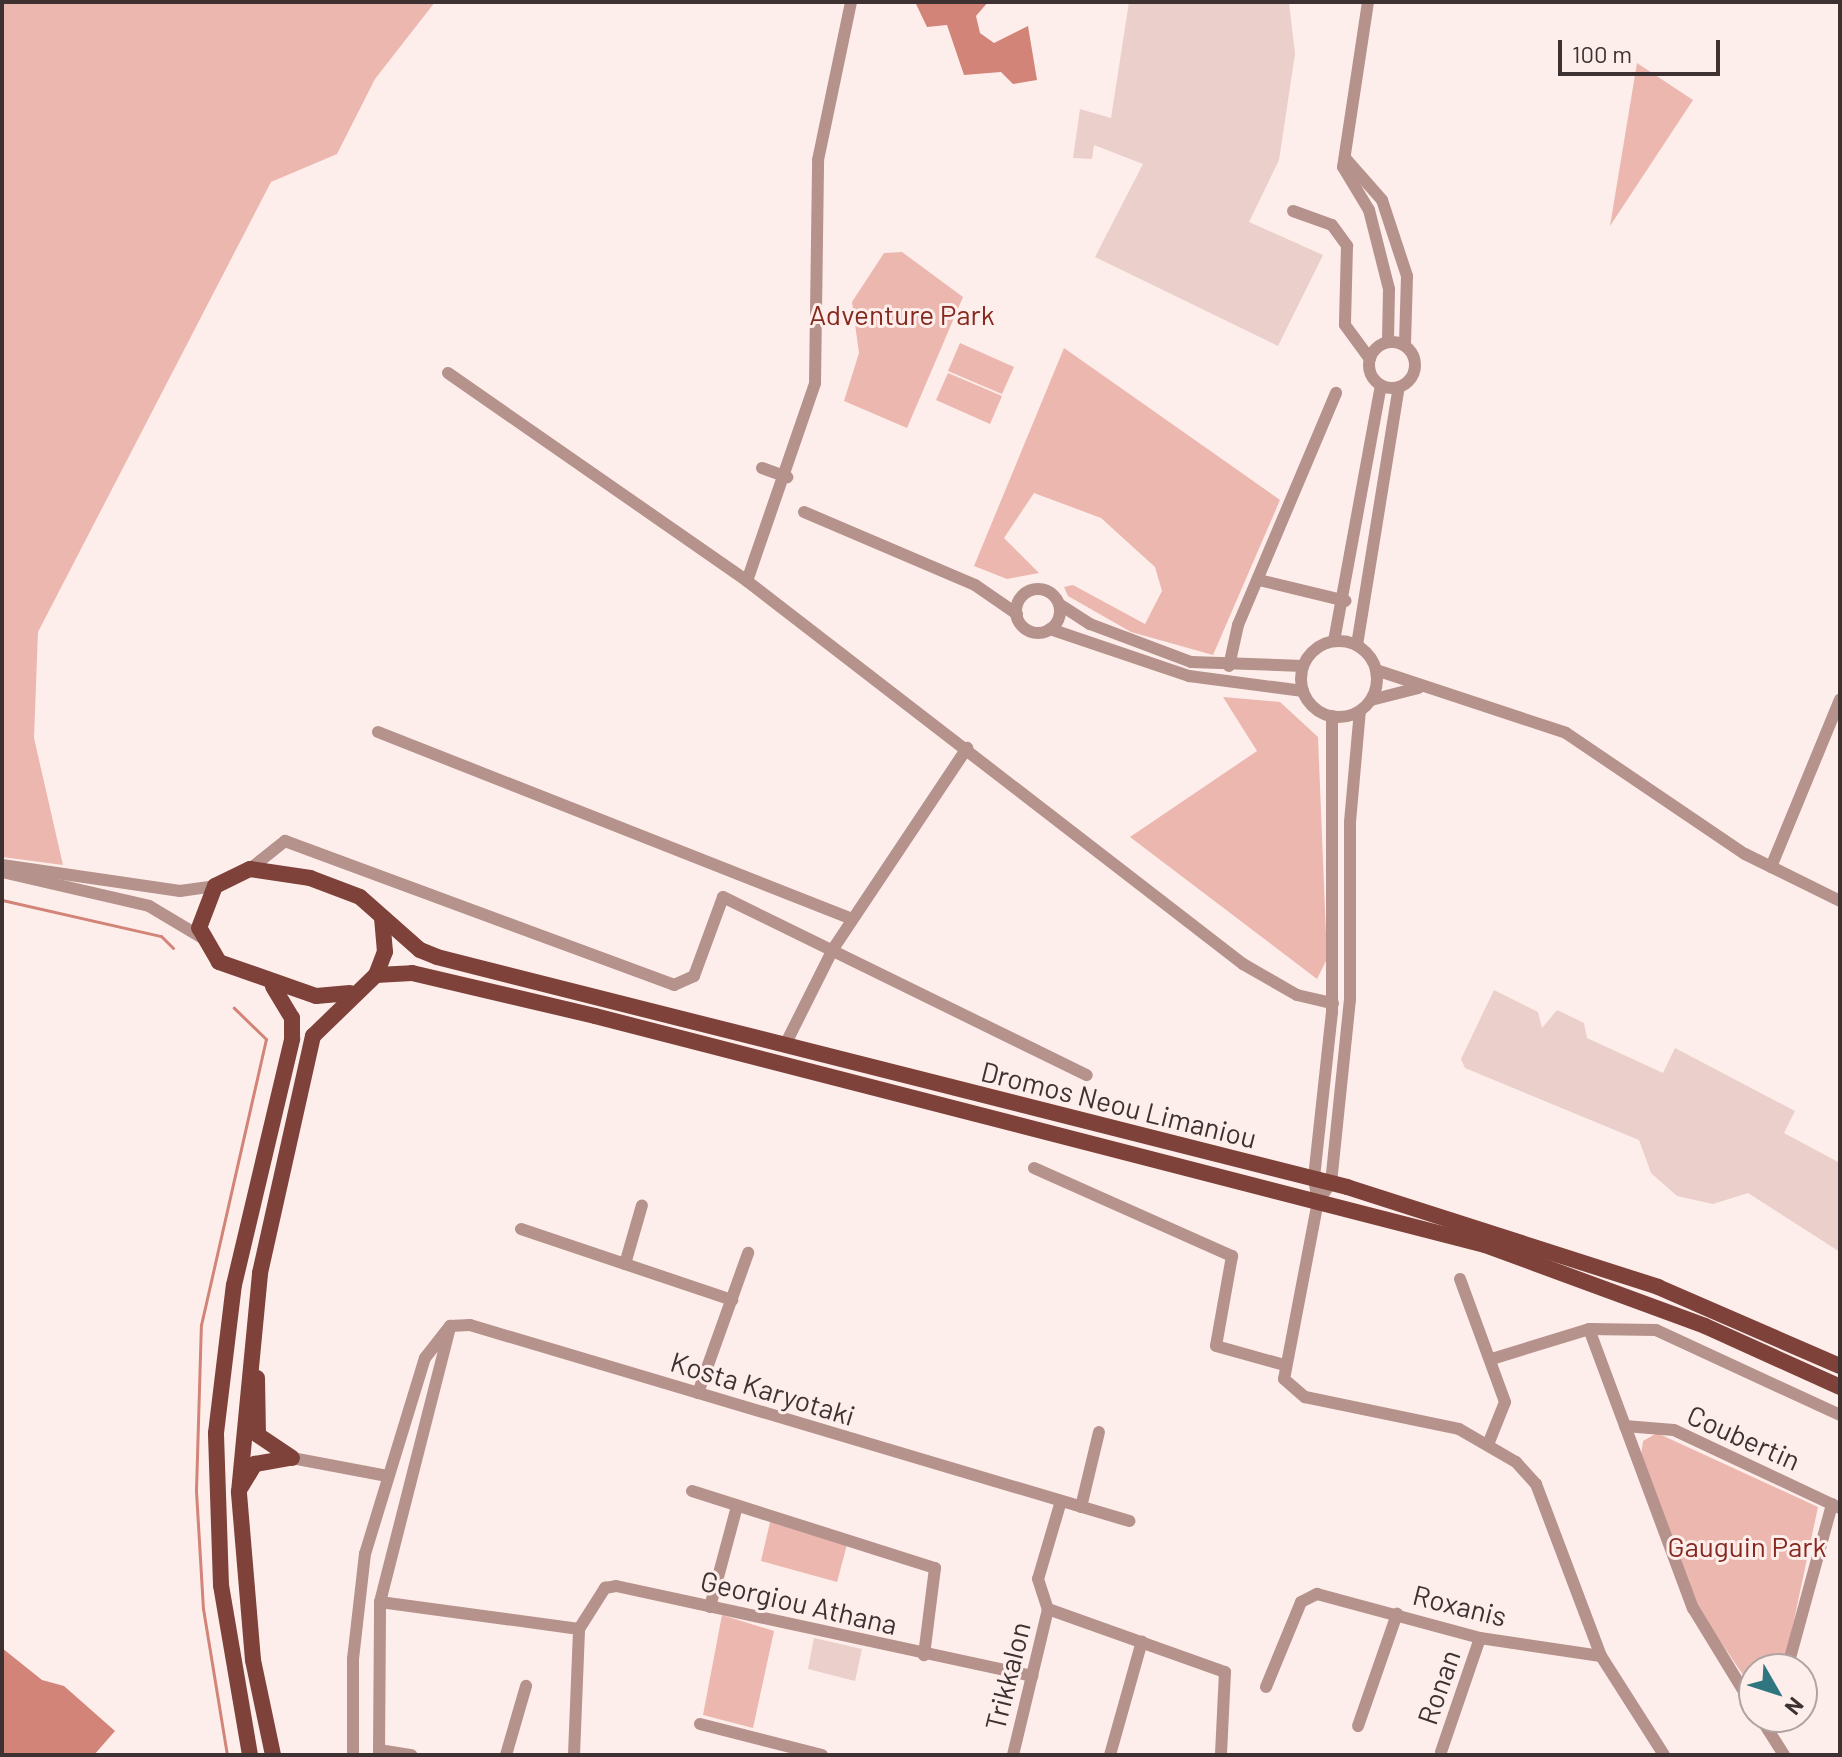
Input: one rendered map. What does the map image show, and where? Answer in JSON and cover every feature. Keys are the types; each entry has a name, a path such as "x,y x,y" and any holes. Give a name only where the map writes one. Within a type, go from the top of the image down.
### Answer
{"main road":[{"path":"273,1755 253,1660 239,1492 260,1273 313,1036 350,993 376,975 385,952 381,917 360,897 310,878 250,869 215,886 201,911 201,937 219,962 273,986 316,996 350,993"},
{"name":"Dromos Neou Limaniou","path":"381,917 437,957 1331,1183 1647,1283 1840,1366"},
{"name":"Dromos Neou Limaniou","path":"376,975 412,973 595,1016 1499,1250 1705,1326 1840,1387"},
{"path":"250,1755 221,1585 216,1433 234,1285 292,1039 292,1018 273,986"},
{"path":"260,1273 258,1435 292,1458"},
{"path":"239,1492 255,1464 292,1458"}],"street":[{"path":"747,581 787,477 815,383 818,160 851,2"},
{"path":"1368,2 1345,158 1369,210 1389,289 1388,342 1370,359"},
{"path":"1345,158 1382,200 1407,276 1405,345 1415,369 1399,387 1357,645"},
{"path":"975,585 1025,594 1047,591 1059,604 1140,646 1229,666 1303,666 1334,641 1346,601 1381,386 1370,359 1345,325 1347,246 1332,225 1293,211"},
{"path":"1388,342 1405,345"},
{"path":"448,373 747,581 1243,964 1297,995 1333,1003"},
{"path":"1381,386 1399,387"},
{"path":"1229,666 1259,580 1336,393"},
{"path":"762,468 787,477"},
{"path":"804,512 975,585 1017,614 1029,631 1050,629 1189,676 1303,691 1332,716 1333,1003 1314,1179 1318,1201 1284,1365 1291,1390 1305,1397 1489,1442 1536,1484 1601,1656 1664,1755"},
{"path":"1259,580 1346,601"},
{"path":"1017,614 1025,594"},
{"path":"1050,629 1059,604"},
{"path":"1334,641 1357,645 1376,670 1418,688 1476,699 1566,733 1771,867 1840,901"},
{"path":"1303,666 1303,691"},
{"path":"1371,700 1376,670"},
{"path":"1332,716 1360,711 1371,700 1418,688"},
{"path":"1771,867 1840,700"},
{"path":"1318,1201 1331,1183 1353,961 1350,822 1360,711"},
{"path":"378,732 852,919"},
{"path":"785,1045 833,949 967,748"},
{"path":"250,869 291,844"},
{"path":"291,844 310,878"},
{"path":"291,844 674,985 694,976 723,897 1087,1075"},
{"path":"2,865 180,891 215,886"},
{"path":"2,872 149,906 201,937"},
{"path":"1034,1168 1232,1256 1216,1346 1284,1365"},
{"path":"625,1264 642,1205"},
{"path":"521,1229 732,1300"},
{"path":"698,1393 748,1253"},
{"path":"1460,1279 1495,1358 1505,1402 1489,1442"},
{"name":"Kosta Karyotaki","path":"450,1326 470,1325 1129,1521"},
{"path":"353,1755 359,1595 387,1476 425,1358 450,1326"},
{"path":"412,1755 379,1753 380,1602 450,1326"},
{"path":"1495,1358 1589,1329 1656,1330 1840,1415"},
{"path":"1589,1329 1693,1608 1738,1681"},
{"name":"Coubertin","path":"1625,1426 1674,1430 1836,1506"},
{"path":"1081,1507 1099,1432"},
{"path":"292,1458 387,1476"},
{"path":"692,1491 935,1568 924,1655"},
{"path":"1061,1501 1038,1579 1048,1609 1225,1672 1221,1755"},
{"path":"710,1607 737,1506"},
{"path":"1792,1653 1836,1506"},
{"name":"Georgiou Athana","path":"579,1629 605,1588 710,1607 1032,1676"},
{"name":"Roxanis","path":"1266,1687 1309,1595 1397,1614 1480,1638 1601,1656"},
{"path":"380,1602 579,1629 574,1755"},
{"name":"Trikkalon","path":"1013,1755 1048,1609"},
{"path":"1358,1726 1397,1614"},
{"name":"Ronan","path":"1441,1752 1480,1638"},
{"path":"1110,1755 1142,1641"},
{"path":"506,1755 526,1686"},
{"path":"700,1724 822,1755"},
{"path":"1770,1733 1784,1755"},
{"path":"761,1755 765,1740"}],"green space":[{"path":"2,2 435,2 375,79 337,154 271,182 38,632 34,738 63,865 2,857"},
{"path":"1637,63 1693,100 1610,226"},
{"name":"Adventure Park","path":"902,252 963,297 907,428 844,401 859,353 852,302 884,253"},
{"path":"960,343 1014,367 1002,394 948,371"},
{"path":"1064,348 1280,500 1213,655 1131,632 1068,596 1064,587 1073,585 1145,624 1162,591 1155,567 1101,518 1034,493 1004,538 1039,573 1007,579 974,566"},
{"path":"948,373 1002,396 990,424 936,400"},
{"path":"1223,697 1280,702 1318,737 1327,959 1317,979 1130,837 1257,751"},
{"name":"Gauguin Park","path":"1657,1433 1818,1507 1787,1653 1738,1653 1738,1667 1699,1610 1641,1455 1643,1441"},
{"path":"771,1518 848,1541 837,1582 761,1561"},
{"path":"722,1615 774,1631 753,1728 703,1715"}],"shaded area":[{"path":"988,2 976,16 980,33 994,43 1028,26 1037,80 1013,84 1001,72 964,75 947,25 927,27 916,4"},
{"path":"2,1648 42,1680 64,1686 115,1731 94,1755 2,1755"}],"building":[{"path":"1129,2 1289,2 1295,54 1279,160 1249,222 1323,255 1278,346 1095,257 1143,164 1094,145 1092,159 1073,158 1080,109 1111,118"},
{"path":"1494,990 1538,1012 1542,1028 1557,1010 1584,1023 1587,1038 1663,1073 1675,1048 1795,1111 1784,1133 1840,1163 1840,1252 1748,1193 1713,1204 1677,1196 1651,1173 1639,1140 1465,1068 1461,1059"},
{"path":"814,1638 862,1649 855,1681 808,1669"}],"waterway":[{"path":"2,900 161,936 173,948"},
{"path":"227,1755 203,1609 196,1490 201,1325 266,1039 234,1008"}]}
